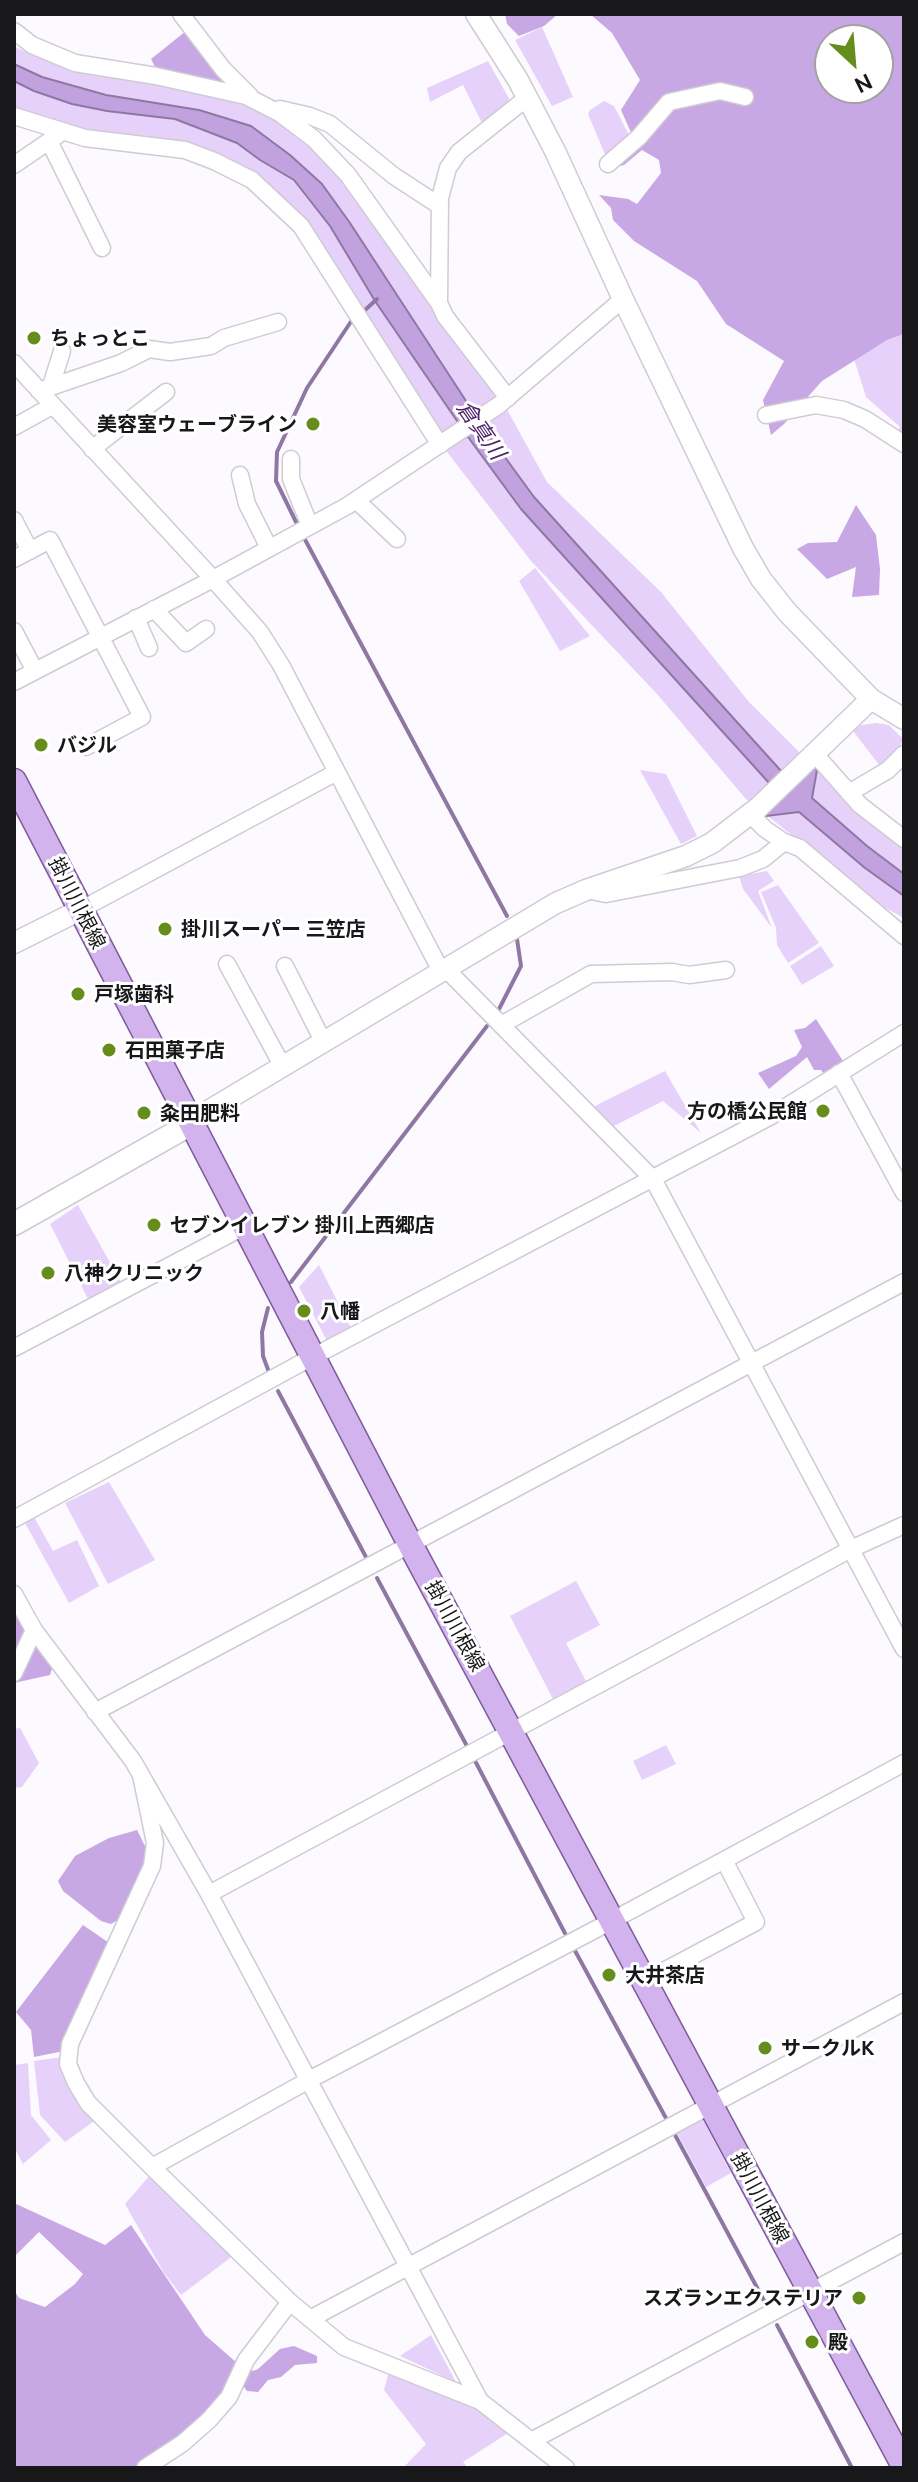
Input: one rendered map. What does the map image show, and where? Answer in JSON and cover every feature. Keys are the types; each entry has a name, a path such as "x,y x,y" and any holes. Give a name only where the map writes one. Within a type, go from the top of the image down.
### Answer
{"main road":[{"name":"掛川川根線","path":"14,781 410,1544 904,2466"},
{"path":"14,1224 191,1124"}],"street":[{"path":"181,14 223,69 260,103 330,124 394,176 440,206"},
{"path":"476,14 528,97 743,548 761,579 787,612 871,699 904,719"},
{"path":"14,31 32,45 75,63 156,76 246,96 281,114 314,139 348,175 504,401"},
{"path":"608,164 647,129 669,102 720,91 745,97"},
{"path":"439,303 440,206 448,168 459,152 528,97"},
{"path":"14,116 56,136 185,150 252,180 301,226 442,443"},
{"path":"14,165 56,136"},
{"path":"56,136 102,248"},
{"path":"14,682 213,579 356,500 504,401 623,299"},
{"path":"45,388 121,363 149,349 170,352 211,346 224,338 278,322"},
{"path":"45,388 62,351"},
{"path":"14,363 45,388 52,406 260,632 443,970 653,1179 904,1649"},
{"path":"92,449 166,392"},
{"path":"766,415 816,405 844,410 865,419 904,444"},
{"path":"14,427 52,406"},
{"path":"291,459 291,479 310,526"},
{"path":"240,475 247,504 269,548"},
{"path":"356,500 397,539"},
{"path":"14,520 30,551"},
{"path":"14,559 50,540 142,717 86,747"},
{"path":"154,609 186,643 206,629"},
{"path":"136,618 149,648"},
{"path":"14,631 35,671"},
{"path":"191,1124 556,903 686,856 712,843 754,810 871,699"},
{"path":"849,793 888,770 904,754"},
{"path":"810,757 860,805 904,839"},
{"path":"14,943 337,772"},
{"path":"754,810 765,829 800,848 904,936"},
{"path":"586,890 606,894 740,868 763,859 784,842"},
{"path":"227,964 283,1067"},
{"path":"285,966 324,1043"},
{"path":"501,1025 591,974 672,972 689,975 726,970"},
{"path":"14,1519 773,1115 904,1033"},
{"path":"839,1073 904,1193"},
{"path":"14,1348 245,1226"},
{"path":"95,1712 904,1282"},
{"path":"209,1894 851,1549 904,1525"},
{"path":"14,1594 34,1630 141,1775 209,1894 480,2401"},
{"path":"14,1673 34,1630"},
{"path":"152,2167 904,1763"},
{"path":"141,1775 155,1843 152,1866 70,2044 68,2064 88,2103 290,2302 344,2347 480,2401 566,2468"},
{"path":"645,1981 756,1922 724,1860"},
{"path":"310,2319 904,2002"},
{"path":"533,2440 904,2242"},
{"path":"145,2468 183,2443 209,2420 229,2397 246,2360 290,2302"}],"shaded area":[{"path":"505,14 558,14 544,26 519,36 507,24"},
{"path":"590,14 904,14 904,334 887,340 822,381 771,435 763,400 784,361 726,324 697,281 634,241 613,220 611,208 599,195 628,199 637,204 661,173 659,160 642,150 617,167 633,137 621,110 640,80 612,33"},
{"path":"542,27 573,97 552,106 515,40"},
{"path":"186,31 239,90 158,73 151,59"},
{"path":"14,46 85,72 246,96 303,131 360,191 499,395 547,482 661,592 749,702 863,816 904,844 904,918 878,904 745,798 657,694 531,561 434,435 266,187 208,159 57,127 14,109"},
{"path":"488,61 512,104 483,125 463,85 430,102 427,88"},
{"path":"604,101 614,106 629,135 607,159 588,114"},
{"path":"904,334 904,444 894,438 900,427 866,397 854,359"},
{"path":"856,505 876,535 879,595 852,597 856,567 827,579 797,549 808,543 837,542"},
{"path":"535,568 590,636 560,651 519,581"},
{"path":"861,725 889,725 903,739 897,753 880,766 853,731"},
{"path":"640,770 666,774 697,836 681,844"},
{"path":"767,871 774,881 758,891 772,928 743,889 739,876"},
{"path":"778,885 819,943 788,963 777,945 776,928 761,892"},
{"path":"821,946 834,966 802,985 790,966"},
{"path":"816,1019 843,1061 823,1073 814,1070 807,1057 769,1089 758,1073 796,1056 802,1047 794,1030 805,1028"},
{"path":"665,1071 701,1133 663,1101 612,1127 593,1107"},
{"path":"78,1205 122,1284 89,1301 50,1224"},
{"path":"319,1265 353,1332 329,1345 299,1287"},
{"path":"109,1482 155,1560 108,1584 65,1503"},
{"path":"34,1517 53,1551 77,1540 99,1586 69,1603 25,1523"},
{"path":"576,1581 600,1625 566,1643 587,1683 554,1701 510,1616"},
{"path":"14,1617 27,1617 54,1663 50,1675 14,1683"},
{"path":"20,1728 39,1763 22,1787 14,1788 14,1729"},
{"path":"666,1745 676,1764 642,1780 633,1761"},
{"path":"137,1830 146,1848 145,1866 118,1920 111,1924 101,1921 63,1891 58,1881 75,1856 109,1838"},
{"path":"83,1925 115,1947 69,2050 34,2057 31,2030 16,2012"},
{"path":"69,2056 99,2114 65,2142 40,2115 34,2061"},
{"path":"28,2063 31,2115 51,2140 23,2164 14,2147 14,2065"},
{"path":"701,2116 731,2173 706,2187 675,2129"},
{"path":"151,2174 238,2252 181,2295 164,2273 125,2204"},
{"path":"14,2203 105,2245 131,2225 205,2335 237,2363 219,2402 182,2436 138,2468 14,2468 14,2290 19,2298 45,2307 83,2274 39,2232 14,2257"},
{"path":"431,2335 456,2382 400,2356"},
{"path":"294,2346 317,2356 317,2363 295,2365 281,2377 268,2380 258,2392 247,2391 241,2383 250,2369 258,2369 280,2349"},
{"path":"389,2372 464,2395 516,2428 463,2462 468,2468 403,2468 426,2444 384,2390"}],"water":[{"name":"倉真川","path":"14,64 42,77 106,95 199,110 251,126 322,184 483,427 534,497 782,772 770,784 521,509 375,301 330,226 294,180 237,143 175,119 107,111 72,104 34,91 14,81"},
{"path":"814,767 817,770 812,798 904,874 904,896 865,868 799,812 766,816 767,809"}],"waterway":[{"path":"364,311 377,299"},
{"path":"298,526 276,481 277,452 307,388 352,320"},
{"path":"302,534 507,916"},
{"path":"498,1011 521,966 517,939"},
{"path":"291,1282 487,1026"},
{"path":"268,1308 262,1332 263,1356 270,1375"},
{"path":"278,1391 367,1559"},
{"path":"377,1578 468,1748"},
{"path":"472,1755 568,1939"},
{"path":"573,1947 667,2120"},
{"path":"674,2133 768,2308"},
{"path":"777,2325 852,2468"}],"place":[{"name":"ちょっとこ","path":"34,338"},
{"name":"美容室ウェーブライン","path":"313,424"},
{"name":"バジル","path":"41,745"},
{"name":"掛川スーパー 三笠店","path":"165,929"},
{"name":"戸塚歯科","path":"78,994"},
{"name":"石田菓子店","path":"109,1050"},
{"name":"方の橋公民館","path":"823,1111"},
{"name":"粂田肥料","path":"144,1113"},
{"name":"セブンイレブン 掛川上西郷店","path":"154,1225"},
{"name":"八神クリニック","path":"48,1273"},
{"name":"八幡","path":"304,1311"},
{"name":"大井茶店","path":"609,1975"},
{"name":"サークルK","path":"765,2048"},
{"name":"スズランエクステリア","path":"859,2298"},
{"name":"殿","path":"812,2342"}]}
